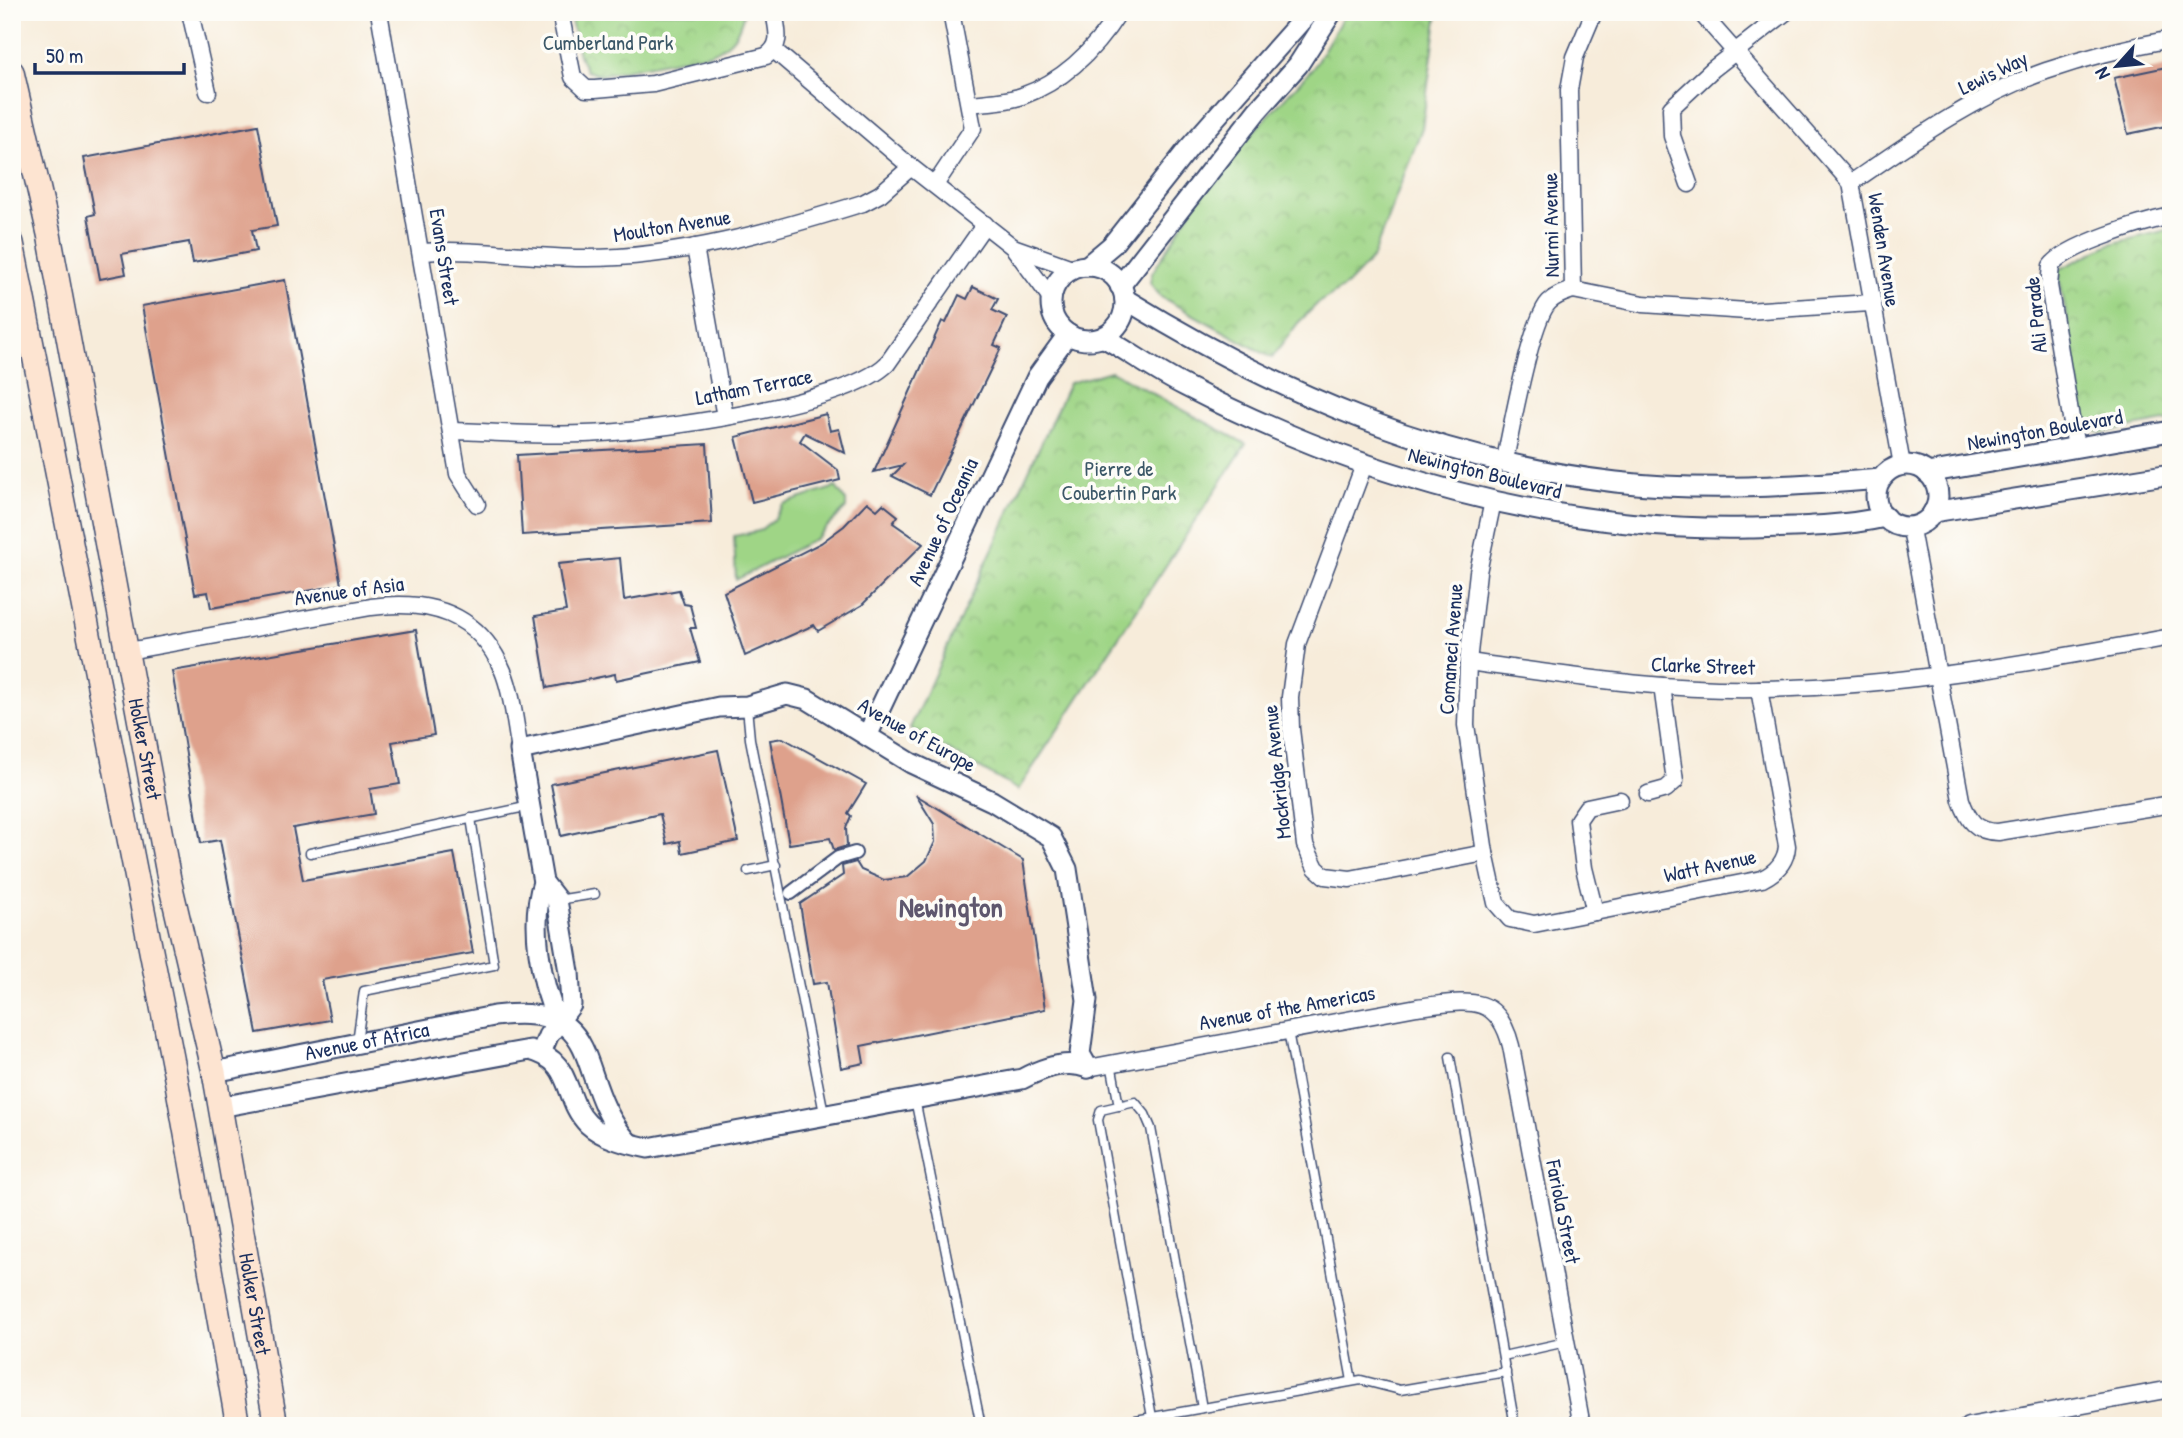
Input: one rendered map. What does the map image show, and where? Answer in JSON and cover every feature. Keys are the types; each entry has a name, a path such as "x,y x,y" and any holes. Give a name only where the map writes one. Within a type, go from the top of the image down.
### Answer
{"main road":[{"name":"Holker Street","path":"12,72 49,234 169,879 214,1072 276,1426"},
{"name":"Holker Street","path":"12,243 19,316 176,1078 238,1426"},
{"path":"19,316 62,309"},
{"name":"Avenue of Africa","path":"176,1078 214,1072"},
{"name":"Avenue of Africa","path":"182,1114 220,1107"}],"street":[{"path":"190,12 208,92"},
{"name":"Evans Street","path":"379,12 458,474 477,504"},
{"path":"560,12 573,77 586,89 653,84 757,60 775,51"},
{"path":"774,12 778,32 775,51"},
{"path":"935,185 973,128 951,12"},
{"path":"969,104 1022,96 1066,72 1100,41 1119,12"},
{"path":"1051,298 1059,280 1112,245 1188,149 1309,12"},
{"path":"775,51 911,167 1013,247 1051,298 1053,314 1068,334 1085,340 1103,337 1120,322 1122,293 1249,121 1298,65 1332,12"},
{"name":"Nurmi Avenue","path":"1505,460 1522,381 1543,309 1557,295 1573,290 1569,90 1575,57 1594,12"},
{"name":"Wenden Avenue","path":"1700,12 1851,183 1870,303 1902,465"},
{"path":"1689,184 1672,136 1671,108 1786,12"},
{"name":"Lewis Way","path":"1851,183 1926,131 2043,72 2118,50 2171,39"},
{"name":"Moulton Avenue","path":"422,252 452,250 583,258 653,254 695,247 863,203 880,194 911,167"},
{"name":"Ali Parade","path":"2076,448 2049,285 2051,266 2060,257 2102,238 2171,216"},
{"name":"Latham Terrace","path":"451,430 584,435 725,417 849,387 876,374 985,224"},
{"path":"695,247 725,417"},
{"path":"1013,247 1081,267 1107,271 1122,293"},
{"path":"1573,290 1643,304 1747,311 1870,303"},
{"name":"Newington Boulevard","path":"1122,293 1198,343 1307,399 1438,445 1618,482 1687,486 1797,485 1881,479"},
{"name":"Avenue of Oceania","path":"868,734 1037,377 1068,334"},
{"name":"Newington Boulevard","path":"1103,337 1184,386 1304,441 1364,465 1493,501 1604,522 1694,528 1783,527 1865,522 1885,517"},
{"name":"Newington Boulevard","path":"1927,473 2171,431"},
{"name":"Mockridge Avenue","path":"1364,465 1297,644 1292,667 1291,729 1305,845 1315,868 1325,876 1350,880 1485,853"},
{"path":"1902,465 1915,466 1927,473 1936,491 1933,512 1924,523 1910,528 1896,526 1885,517 1878,499 1881,479 1890,469 1902,465"},
{"path":"1933,512 2171,474"},
{"name":"Comaneci Avenue","path":"1493,501 1482,538 1468,662 1466,725 1485,853 1496,903 1510,919"},
{"path":"1910,528 1961,800 1977,827 1985,832 1998,832 2171,804"},
{"name":"Avenue of Asia","path":"128,651 398,603 427,605 455,615 491,649 504,674 543,882 536,903 545,993 558,1021"},
{"name":"Clarke Street","path":"1468,662 1662,686 1759,689 1872,682 1938,674 2171,637"},
{"path":"1648,794 1666,789 1675,781 1662,686"},
{"name":"Watt Avenue","path":"1510,919 1534,924 1762,878 1773,873 1786,856 1787,846 1759,689"},
{"name":"Avenue of Europe","path":"520,750 719,707 747,706 788,694 807,699 868,734 911,763 992,801 1051,837 1067,869 1087,1000 1080,1054 1088,1068"},
{"path":"1595,912 1584,868 1578,820 1587,807 1620,800"},
{"path":"791,893 838,858 855,853"},
{"name":"Avenue of Asia","path":"541,1053 558,1021 571,1005 569,972 557,900 543,882"},
{"name":"Avenue of the Americas","path":"1022,1079 1034,1083 1070,1077 1088,1068 1111,1063 1467,1001 1493,1010"},
{"name":"Fariola Street","path":"1493,1010 1501,1018 1511,1046 1582,1426"},
{"name":"Avenue of Africa","path":"214,1072 516,1013 537,1013 558,1021"},
{"path":"558,1021 568,1024 579,1040 605,1112 631,1145"},
{"path":"1057,1066 1080,1042"},
{"name":"Avenue of Africa","path":"220,1107 514,1051 541,1053"},
{"name":"Avenue of the Americas","path":"541,1053 561,1069 579,1112 598,1132 631,1145 663,1147 1022,1079 1040,1070 1075,1062 1088,1068"},
{"path":"1968,1426 2171,1389"}],"lane":[{"path":"747,706 750,739 825,1116"},
{"path":"310,853 530,806"},
{"path":"357,1044 363,991 494,965 471,818"},
{"path":"748,871 776,866"},
{"path":"557,900 595,894"},
{"path":"1287,1031 1352,1381"},
{"path":"1450,1057 1515,1426"},
{"path":"1111,1063 1119,1106"},
{"path":"915,1099 981,1426"},
{"path":"1152,1417 1098,1120 1101,1110 1135,1102 1152,1128 1202,1408"},
{"path":"1503,1356 1566,1342"},
{"path":"1102,1426 1352,1381 1361,1380 1400,1390 1506,1372"}],"green space":[{"name":"Cumberland Park","path":"569,12 744,12 734,37 712,53 600,75 586,71 579,55"},
{"path":"1346,12 1438,12 1422,128 1372,259 1346,286 1318,303 1298,323 1272,358 1161,297 1150,283 1152,273 1215,172 1313,68"},
{"path":"2171,229 2171,420 2101,433 2086,425 2058,270 2110,244"},
{"name":"Pierre de Coubertin Park","path":"1111,371 1246,444 1018,790 910,728 1069,383"},
{"path":"836,487 846,501 846,508 815,539 736,580 734,536 759,531 774,519 783,504"}],"building":[{"path":"2171,66 2171,125 2128,134 2114,78"},
{"path":"258,125 277,226 252,230 256,251 193,263 189,242 122,254 126,274 100,279 88,216 95,214 84,158"},
{"path":"285,280 341,585 211,608 208,592 195,594 142,306"},
{"path":"973,287 998,299 992,310 1007,317 994,345 1001,348 930,495 892,476 903,465 874,472 942,321 946,323 959,295 967,299"},
{"path":"826,414 830,431 839,429 845,453 805,433 800,441 838,470 840,480 752,502 736,437"},
{"path":"707,444 712,523 522,535 517,455"},
{"path":"867,502 877,510 883,504 898,516 893,523 923,544 862,605 818,631 814,625 745,656 724,592 821,543 844,526"},
{"path":"620,558 624,600 679,590 684,604 690,605 696,628 690,628 700,662 616,680 615,674 547,688 535,616 566,611 558,564"},
{"path":"416,630 434,735 392,742 400,784 370,789 374,814 293,828 303,880 454,853 473,953 322,980 330,1020 257,1033 220,840 201,843 172,671"},
{"path":"783,738 866,784 848,813 851,816 846,828 847,846 834,850 830,838 789,844 770,740"},
{"path":"718,750 738,841 682,853 680,841 667,844 660,814 561,836 551,784"},
{"path":"916,795 1023,860 1045,1009 861,1046 864,1063 841,1068 827,982 813,984 800,904 843,875 842,866 856,862 861,870 884,880 907,877 926,861 935,842 934,824"}],"district":[{"name":"Newington","path":"951,907"}]}
